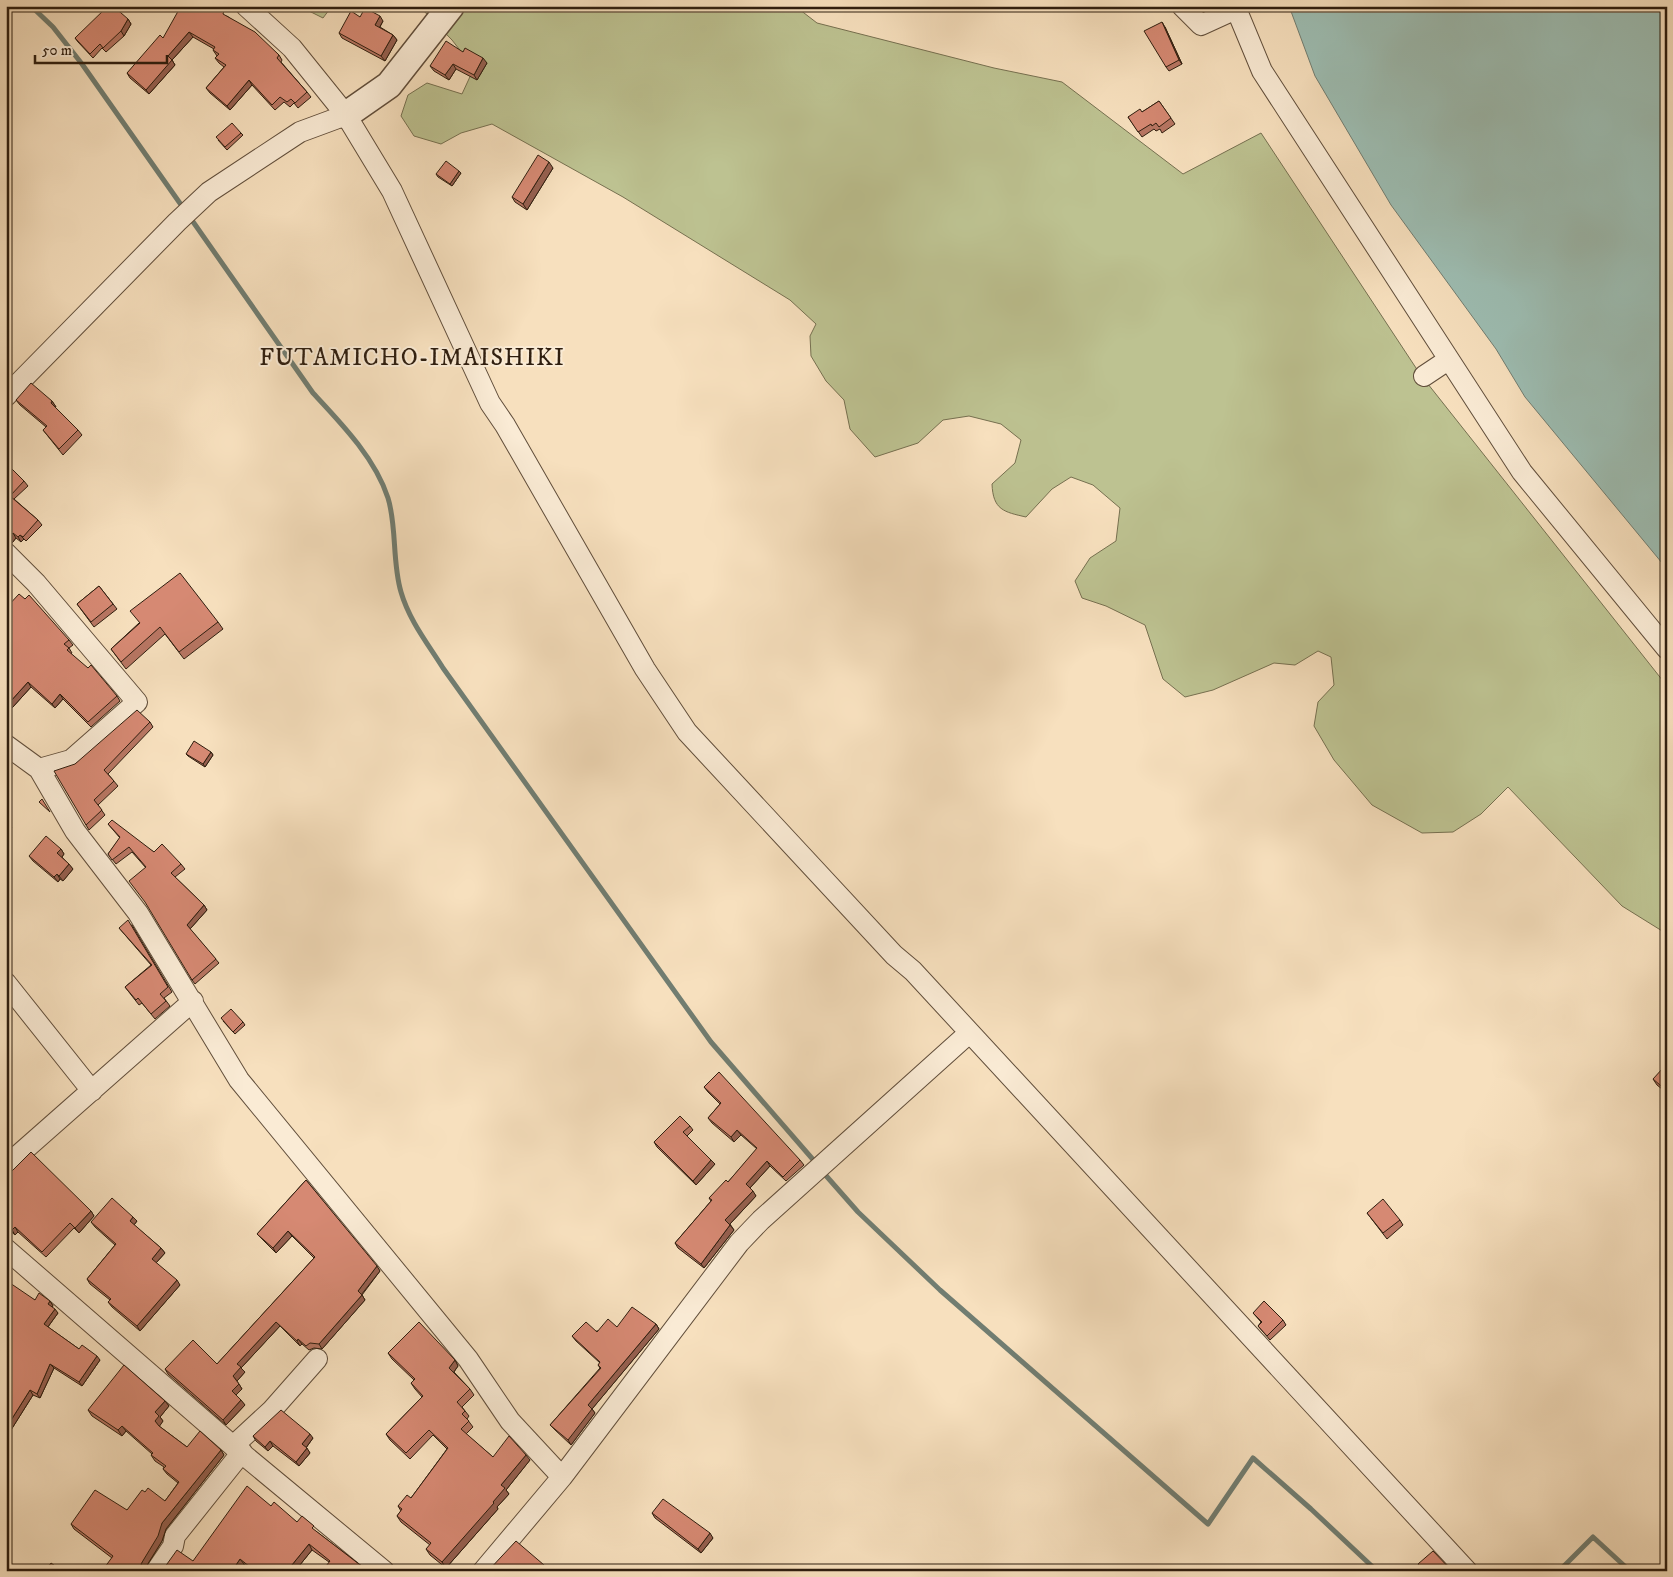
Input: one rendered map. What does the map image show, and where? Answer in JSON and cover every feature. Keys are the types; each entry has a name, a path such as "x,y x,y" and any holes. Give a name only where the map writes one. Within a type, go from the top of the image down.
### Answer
{"street":[{"path":"246,6 292,48 346,115 392,191 490,403 505,425 645,668 687,732 894,956 912,971 968,1034 1467,1571"},
{"path":"6,396 177,222 209,192 300,132 346,115 389,85 451,6"},
{"path":"1182,6 1201,25 1236,8 1262,71 1522,472 1667,649"},
{"path":"1424,376 1448,360"},
{"path":"6,553 36,583 137,702 71,760 39,769"},
{"path":"6,745 39,769 75,831 138,913 193,1001 239,1080 468,1359 510,1420 562,1477"},
{"path":"6,983 92,1091"},
{"path":"6,1166 193,1001"},
{"path":"483,1571 562,1477 739,1243 968,1034"},
{"path":"6,1249 237,1449 384,1571"},
{"path":"156,1571 173,1546 175,1536 237,1449 317,1359"}],"green space":[{"path":"299,6 332,6 323,18"},
{"path":"419,6 795,6 817,23 994,68 1062,82 1183,174 1261,133 1420,374 1667,686 1667,934 1622,906 1508,787 1481,814 1453,832 1422,833 1372,805 1334,760 1314,726 1318,702 1334,685 1331,657 1318,651 1295,665 1274,663 1213,690 1185,697 1163,679 1145,625 1106,606 1082,598 1075,581 1090,558 1116,541 1120,508 1093,485 1071,477 1052,489 1026,517 1001,508 997,505 992,484 1015,463 1021,440 1001,424 969,416 943,420 918,443 875,457 850,429 844,400 826,381 811,356 810,336 816,324 790,300 623,197 492,124 461,133 441,144 414,136 401,116 408,95 427,83 462,94 474,68 452,40"}],"water":[{"path":"1289,6 1667,6 1667,569 1525,397 1496,349 1391,205 1315,76"}],"building":[{"path":"108,6 113,6 128,19 121,31 103,48 100,44 90,54 75,38"},
{"path":"181,6 214,6 224,11 223,14 255,32 279,55 277,58 307,92 295,103 291,99 287,102 280,97 272,105 249,80 227,106 206,88 226,65 215,58 219,54 213,50 215,47 189,32 168,56 172,60 146,90 127,73 160,35 163,38"},
{"path":"365,8 380,16 375,25 393,35 381,56 339,33 351,11 360,17"},
{"path":"1162,22 1179,60 1166,67 1144,31"},
{"path":"446,41 463,52 465,48 483,58 474,75 453,64 445,75 430,66"},
{"path":"1159,101 1171,118 1159,127 1156,123 1152,126 1151,124 1138,132 1128,117 1140,109 1142,112"},
{"path":"232,123 241,133 225,147 216,137"},
{"path":"538,155 549,162 523,204 512,197"},
{"path":"446,161 459,171 450,184 436,174"},
{"path":"31,383 52,401 51,403 78,430 59,449 43,430 47,426 16,400"},
{"path":"6,463 24,481 10,496 38,520 23,537 20,535 18,537 13,533 6,538"},
{"path":"180,573 218,622 179,652 160,627 121,662 111,649 140,623 130,611"},
{"path":"99,586 113,604 91,622 77,604"},
{"path":"19,594 25,599 29,595 69,640 64,644 69,648 67,650 88,668 91,665 117,696 88,722 60,694 52,704 28,682 9,703 6,701 6,608"},
{"path":"137,710 150,722 104,770 114,781 94,800 102,810 86,825 54,771 75,764"},
{"path":"194,741 211,752 203,764 186,754"},
{"path":"42,799 50,812 39,802"},
{"path":"112,820 154,852 162,844 181,864 171,873 204,905 187,925 216,959 192,980 145,902 129,881 146,867 129,847 112,860 108,854 120,837 108,824"},
{"path":"46,836 61,849 57,853 69,864 59,876 57,874 54,877 29,856"},
{"path":"128,920 168,987 160,994 166,1001 151,1014 138,998 136,1000 125,987 152,965 119,928"},
{"path":"231,1009 243,1022 233,1032 221,1018"},
{"path":"1663,1068 1667,1070 1667,1091 1653,1079"},
{"path":"719,1072 800,1160 783,1177 767,1161 746,1184 753,1191 725,1220 730,1225 701,1264 675,1243 712,1200 709,1198 726,1180 728,1182 757,1148 737,1130 731,1137 708,1118 721,1103 704,1087"},
{"path":"680,1116 690,1126 683,1132 711,1160 693,1181 654,1142"},
{"path":"31,1152 91,1211 75,1228 70,1223 42,1252 15,1227 12,1230 6,1225 6,1177"},
{"path":"306,1180 377,1266 358,1291 362,1295 319,1344 310,1343 306,1346 298,1339 297,1341 276,1322 237,1364 241,1367 233,1376 239,1384 232,1391 241,1400 223,1420 165,1369 193,1340 217,1364 315,1257 288,1231 273,1248 257,1234"},
{"path":"112,1198 133,1217 130,1221 161,1248 152,1259 177,1280 137,1326 108,1302 111,1299 87,1279 116,1244 91,1222"},
{"path":"1383,1199 1400,1220 1383,1233 1367,1213"},
{"path":"10,1283 35,1300 39,1293 50,1301 48,1304 55,1309 44,1324 79,1349 82,1345 97,1356 79,1382 50,1364 37,1394 30,1390 8,1425 6,1424 6,1289"},
{"path":"1264,1301 1283,1320 1267,1336 1258,1326 1262,1322 1253,1313"},
{"path":"632,1307 656,1324 588,1405 592,1409 568,1440 550,1425 601,1368 598,1365 600,1362 572,1336 586,1322 597,1332 608,1319 617,1327"},
{"path":"419,1322 455,1360 449,1368 470,1389 457,1402 465,1411 462,1414 469,1421 461,1429 493,1457 509,1436 526,1455 501,1485 505,1488 494,1503 442,1562 426,1549 431,1543 397,1516 402,1509 398,1506 407,1495 411,1498 448,1448 429,1430 406,1453 386,1434 423,1396 411,1383 415,1379 388,1353"},
{"path":"124,1365 165,1401 155,1412 159,1416 155,1421 159,1426 187,1447 200,1431 221,1450 162,1523 158,1536 141,1564 143,1571 102,1571 113,1556 71,1524 95,1490 127,1510 142,1490 145,1492 148,1488 165,1501 179,1482 163,1469 166,1466 151,1455 153,1453 122,1426 118,1430 88,1410"},
{"path":"281,1410 310,1434 302,1444 307,1448 296,1462 270,1441 265,1447 253,1436"},
{"path":"247,1486 271,1506 274,1502 297,1522 302,1516 314,1526 312,1528 368,1571 322,1571 330,1561 309,1544 287,1571 255,1571 240,1559 232,1571 162,1571 177,1550 193,1561"},
{"path":"663,1499 710,1533 698,1549 652,1513"},
{"path":"516,1541 551,1571 488,1571"},
{"path":"1433,1551 1452,1571 1417,1571 1420,1567 1418,1564"},
{"path":"51,1563 62,1571 45,1571"}],"waterway":[{"path":"31,6 53,27 82,64 184,209"},
{"path":"189,216 313,393 335,416 375,469 391,509 398,581 404,602 419,632 711,1042 816,1163"},
{"path":"821,1170 858,1212 940,1290 1208,1524 1253,1458 1377,1571"},
{"path":"1559,1571 1593,1537 1630,1571"}],"district":[{"name":"FUTAMICHO-IMAISHIKI","path":"412,358"}]}
